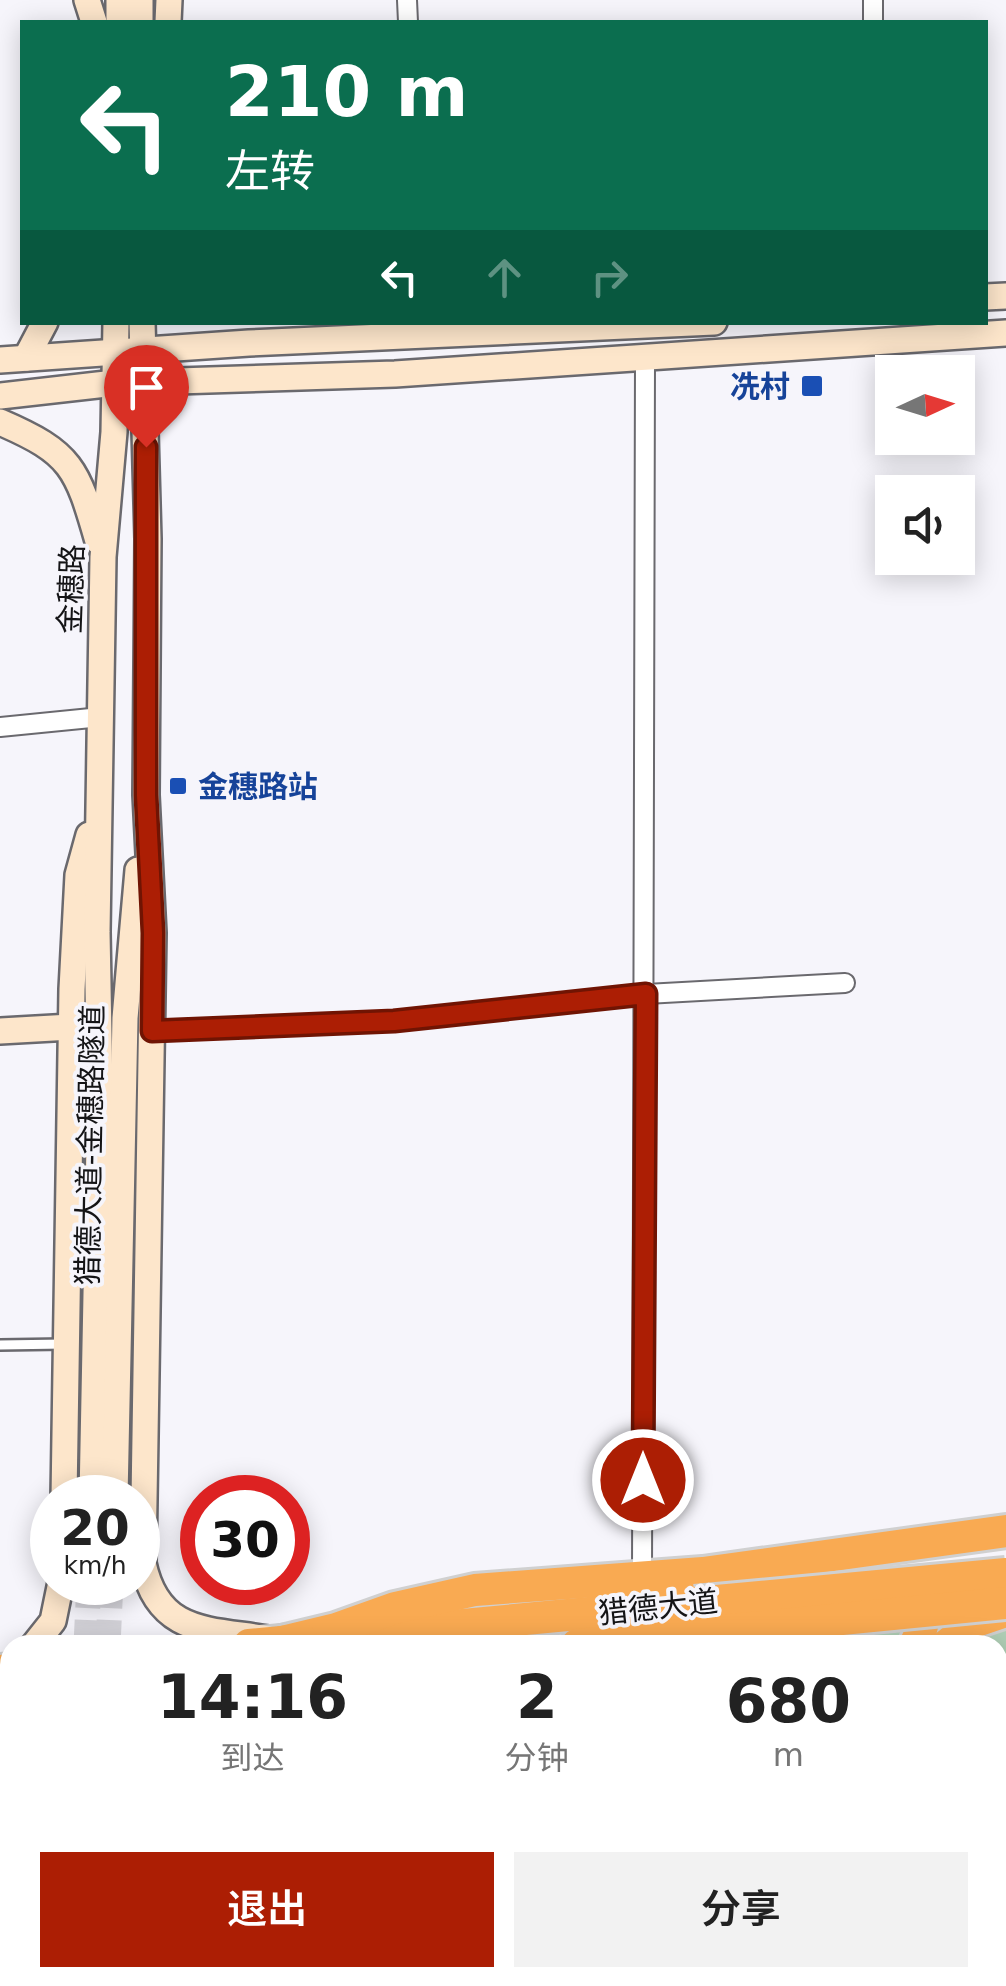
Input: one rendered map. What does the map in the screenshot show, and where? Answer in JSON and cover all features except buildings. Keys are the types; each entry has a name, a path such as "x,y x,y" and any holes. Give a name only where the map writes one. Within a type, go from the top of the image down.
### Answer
{"highway":[{"path":"306,1635 395,1608 475,1590 702,1574 1006,1532"},
{"path":"888,1548 901,1555 916,1572 922,1589 923,1626 919,1635"},
{"name":"猎德大道","path":"621,1635 697,1618 1006,1574"},
{"name":"猎德大道","path":"404,1635 1006,1603"},
{"path":"959,1635 976,1621 1006,1611"}],"main road":[{"path":"26,358 43,325"},
{"name":"金穗路","path":"99,796 102,557 116,383 116,325"},
{"path":"142,1475 153,933 146,795 145,325"},
{"path":"225,325 249,342"},
{"path":"0,360 380,331 603,325"},
{"path":"0,396 116,383 395,374 1006,334"},
{"path":"0,422 40,439 65,459 81,483 102,557"},
{"name":"猎德大道-金穗路隧道","path":"115,1475 125,1018 146,795"},
{"path":"64,1475 71,1026 78,876 99,796"},
{"name":"猎德大道-金穗路隧道","path":"92,1475 101,1052 97,932 99,796"},
{"path":"0,1031 71,1026"},
{"path":"160,1603 176,1620 231,1635"},
{"path":"42,1635 53,1620 56,1605"}],"street":[{"path":"642,1578 646,359"},
{"path":"0,728 101,717"},
{"path":"152,1031 394,1021 646,994 845,983"}],"lane":[{"path":"0,1345 67,1344"}],"green space":[{"path":"1006,1616 1006,1635 737,1635"}],"tunnel":[{"path":"86,1635 88,1605"},
{"path":"108,1635 110,1605"}],"place":[{"name":"冼村","path":"812,386"},
{"name":"金穗路站","path":"178,786"}],"route":[{"path":"146,447 146,795 153,933 152,1031 394,1021 646,994 643,1480"}]}
